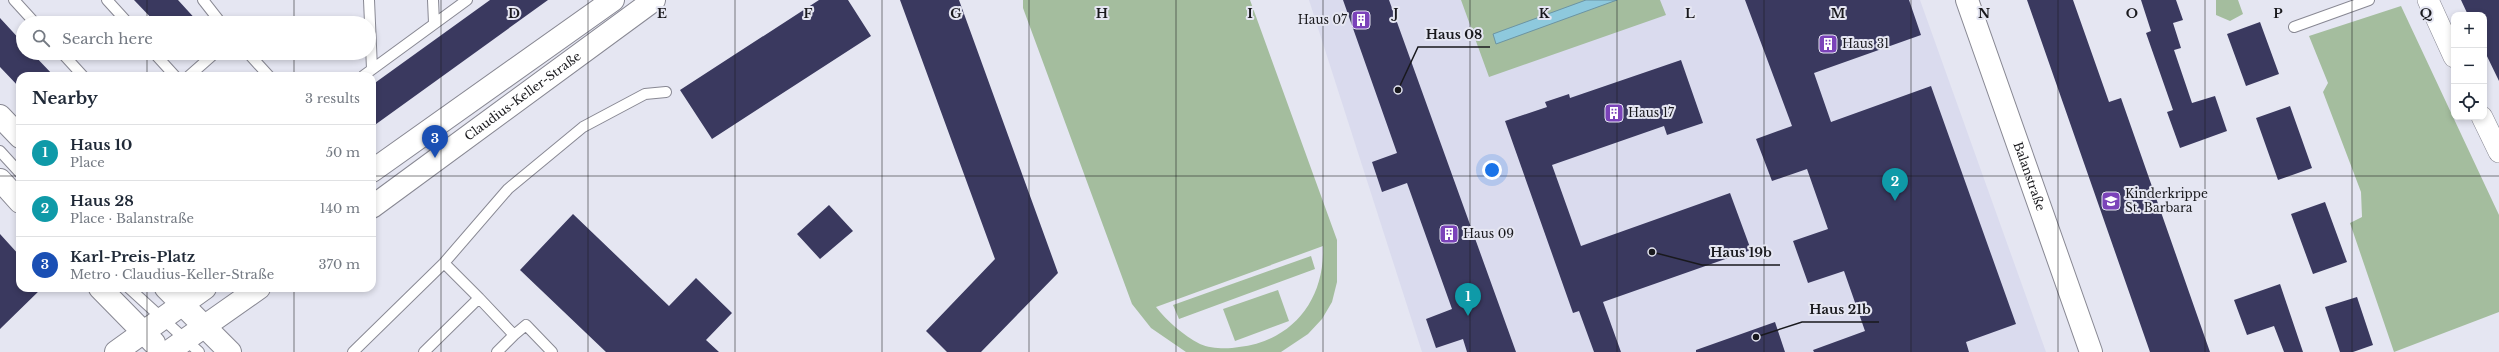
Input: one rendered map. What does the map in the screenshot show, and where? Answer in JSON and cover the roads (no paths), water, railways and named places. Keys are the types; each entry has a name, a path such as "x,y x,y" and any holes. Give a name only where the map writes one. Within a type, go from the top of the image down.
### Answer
{"main road":[{"name":"Claudius-Keller-Straße","path":"376,168 613,0"},
{"name":"Claudius-Keller-Straße","path":"376,203 654,0"},
{"name":"Balanstraße","path":"1967,0 2091,352"},
{"path":"0,116 16,133"},
{"path":"0,180 16,198"},
{"path":"104,292 164,352"},
{"path":"170,292 230,352"},
{"path":"116,352 200,292"},
{"path":"168,352 192,346 205,326 253,292"}],"street":[{"path":"2428,0 2451,50"},
{"path":"2489,122 2499,152"}],"lane":[{"path":"14,0 29,16"},
{"path":"107,0 122,16"},
{"path":"203,0 216,16"},
{"path":"369,0 370,16"},
{"path":"434,0 434,23"},
{"path":"369,72 467,0"},
{"path":"2294,27 2369,0"},
{"path":"68,60 79,72"},
{"path":"160,60 171,72"},
{"path":"194,72 207,60"},
{"path":"254,60 265,72"},
{"path":"372,60 372,69"},
{"path":"353,352 444,263 508,189 583,127 646,94 666,92"},
{"path":"0,151 16,169"},
{"path":"444,263 514,335"},
{"path":"133,292 192,346"},
{"path":"424,352 479,298"},
{"path":"497,352 526,325 552,352"}],"water":[{"path":"1586,0 1617,0 1496,44 1493,34"}],"place":[{"name":"Haus 07","path":"1361,20"},
{"name":"Haus 31","path":"1828,44"},
{"name":"Haus 08","path":"1398,90"},
{"name":"Haus 17","path":"1614,113"},
{"name":"Karl-Preis-Platz","path":"435,158"},
{"name":"Haus 28","path":"1895,201"},
{"name":"Kinderkrippe St. Barbara","path":"2111,201"},
{"name":"Haus 09","path":"1449,234"},
{"name":"Haus 19b","path":"1652,252"},
{"name":"Haus 10","path":"1468,316"},
{"name":"Haus 21b","path":"1756,337"}]}
